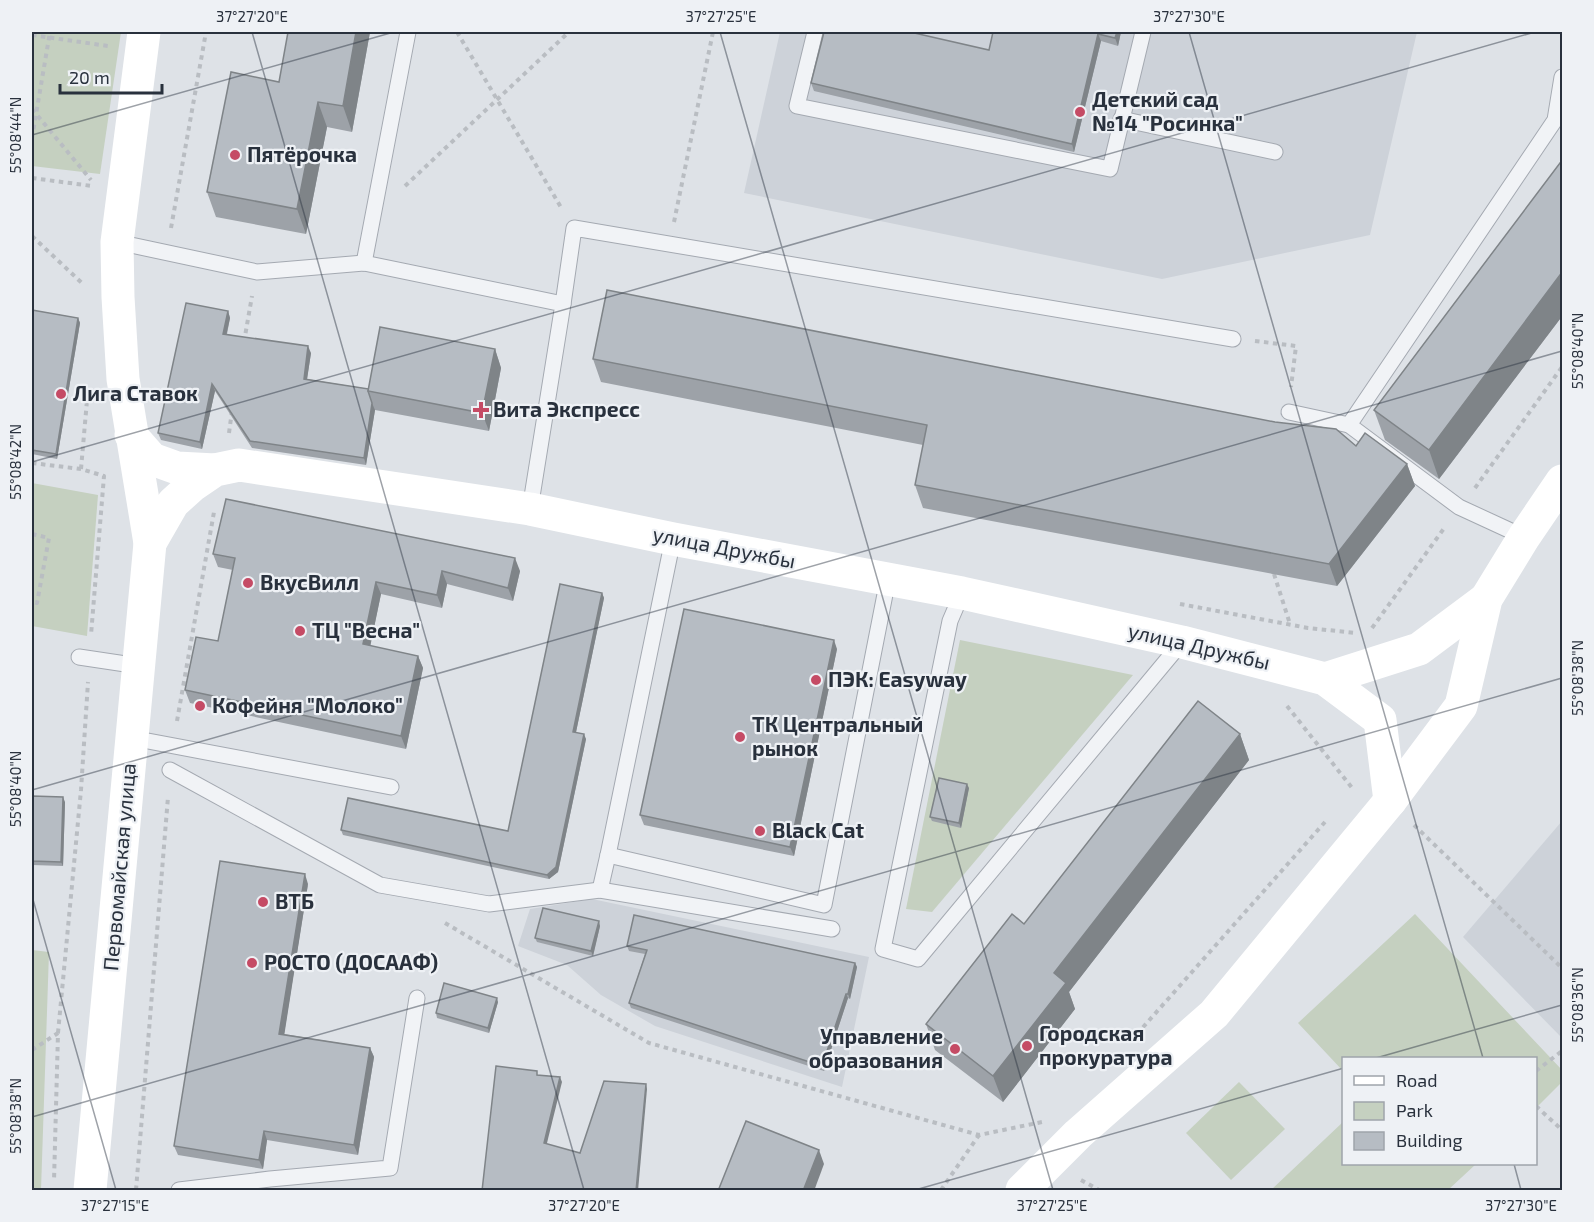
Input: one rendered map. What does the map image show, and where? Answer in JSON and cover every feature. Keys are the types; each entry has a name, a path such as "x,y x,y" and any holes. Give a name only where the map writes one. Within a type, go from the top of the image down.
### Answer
{"street":[{"path":"144,32 117,242 123,379 150,543"},
{"path":"131,435 152,459 177,468 215,470"},
{"name":"улица Дружбы","path":"150,543 173,503 193,485 215,470 239,465 530,509 673,539 962,593 1182,642 1325,679 1380,720 1390,801"},
{"path":"1022,1191 1078,1134 1214,1014 1390,801 1461,706 1486,599 1524,537 1563,481"},
{"name":"Первомайская улица","path":"90,1191 150,543"},
{"path":"1325,679 1419,649 1486,599"}],"lane":[{"path":"364,263 408,32"},
{"path":"815,32 797,106 1110,169 1143,32"},
{"path":"1349,425 1555,120 1563,77"},
{"path":"1121,119 1275,152"},
{"path":"530,509 574,228 1233,339"},
{"path":"117,242 257,272 364,263 563,304"},
{"path":"1289,412 1349,425 1460,507 1524,537"},
{"path":"600,890 673,539"},
{"path":"608,855 824,905 888,579"},
{"path":"962,593 950,621 883,949 918,959 1182,642"},
{"path":"84,658 139,666"},
{"path":"132,738 391,787"},
{"path":"171,770 380,885 489,904 600,890 832,929"},
{"path":"179,1191 271,1185 390,1168 417,998"}],"path":[{"path":"32,138 50,32"},
{"path":"167,253 206,32"},
{"path":"457,32 574,228"},
{"path":"374,215 569,32"},
{"path":"669,245 713,32"},
{"path":"32,35 112,46"},
{"path":"32,110 96,187 32,178"},
{"path":"32,236 87,288"},
{"path":"242,352 257,272"},
{"path":"1233,339 1296,346 1289,412"},
{"path":"1308,627 1368,634 1563,367"},
{"path":"81,470 89,379"},
{"path":"228,431 232,409"},
{"path":"32,463 81,470 104,476 84,658 81,790 58,1033 54,1191"},
{"path":"173,744 214,508"},
{"path":"32,534 49,537 38,603 32,602"},
{"path":"1274,574 1290,624"},
{"path":"1286,705 1353,790"},
{"path":"136,1191 171,770"},
{"path":"1390,801 1563,968"},
{"path":"1133,1038 1330,817"},
{"path":"442,921 649,1043 979,1135 1063,1117 1078,1134 1081,1180 1099,1191"},
{"path":"32,1050 58,1033"},
{"path":"1537,1070 1563,1051"},
{"path":"1537,1107 1563,1130"},
{"path":"941,1191 979,1135"}],"shaded area":[{"name":"Детский сад №14 \"Росинка\"","path":"780,32 1417,32 1370,235 1162,279 744,193"},
{"path":"1562,821 1562,1038 1463,937"},
{"path":"592,899 869,957 842,1087 655,1026 601,995 567,965 518,946 530,909"}],"green space":[{"path":"32,32 121,32 100,174 32,166"},
{"path":"32,483 98,495 87,636 32,626"},
{"path":"960,640 1133,675 932,912 906,909"},
{"path":"1415,914 1562,1070 1562,1082 1537,1107 1537,1057 1342,1057 1342,1070 1298,1023"},
{"path":"32,950 49,952 41,1190 32,1190"},
{"path":"1239,1082 1285,1129 1231,1180 1186,1133"},
{"path":"1342,1123 1342,1165 1475,1165 1448,1190 1271,1190"}],"building":[{"path":"288,32 356,32 343,106 318,102 297,209 207,192 231,72 279,82"},
{"path":"824,32 910,32 989,50 993,32 1117,32 1115,38 1098,34 1072,144 811,83"},
{"path":"1563,159 1563,271 1429,450 1374,410"},
{"path":"607,290 1275,422 1336,429 1356,446 1365,433 1407,464 1329,564 915,485 927,425 593,359"},
{"path":"186,303 228,311 223,334 308,346 304,379 369,389 372,403 364,458 250,441 212,384 200,442 158,433"},
{"path":"32,310 78,318 56,454 32,450"},
{"path":"380,327 495,349 482,413 368,391"},
{"name":"ТЦ \"Весна\"","path":"226,499 515,558 508,588 442,571 437,595 376,582 363,644 418,656 401,736 185,690 196,637 218,641 235,558 213,554"},
{"path":"560,584 602,593 573,732 584,734 556,867 547,875 341,830 348,798 508,831"},
{"name":"ТК Центральный рынок","path":"684,609 834,640 790,847 640,815"},
{"path":"1198,701 1240,734 1054,973 1066,983 993,1076 926,1024 1012,914 1024,924"},
{"path":"939,778 967,784 959,823 930,817"},
{"path":"32,796 63,797 61,862 32,861"},
{"name":"РОСТО (ДОСААФ)","path":"220,861 305,874 279,1034 370,1048 354,1145 264,1131 259,1160 174,1146"},
{"path":"543,908 599,921 591,951 535,938"},
{"path":"634,915 855,963 848,994 846,994 822,1066 629,1003 647,950 627,946"},
{"path":"444,983 497,998 488,1028 436,1013"},
{"path":"496,1066 537,1071 537,1075 560,1077 544,1143 580,1153 604,1081 646,1084 636,1191 482,1191"},
{"path":"746,1121 819,1150 803,1191 718,1191"}],"place":[{"name":"Детский сад №14 \"Росинка\"","path":"1080,112"},
{"name":"Пятёрочка","path":"235,155"},
{"name":"Лига Ставок","path":"61,394"},
{"name":"Вита Экспресс","path":"481,410"},
{"name":"ВкусВилл","path":"248,583"},
{"name":"ТЦ \"Весна\"","path":"300,631"},
{"name":"ПЭК: Easyway","path":"816,680"},
{"name":"Кофейня \"Молоко\"","path":"200,706"},
{"name":"ТК Центральный рынок","path":"740,737"},
{"name":"Black Cat","path":"760,831"},
{"name":"ВТБ","path":"263,902"},
{"name":"РОСТО (ДОСААФ)","path":"252,963"},
{"name":"Городская прокуратура","path":"1027,1046"},
{"name":"Управление образования","path":"955,1049"}]}
